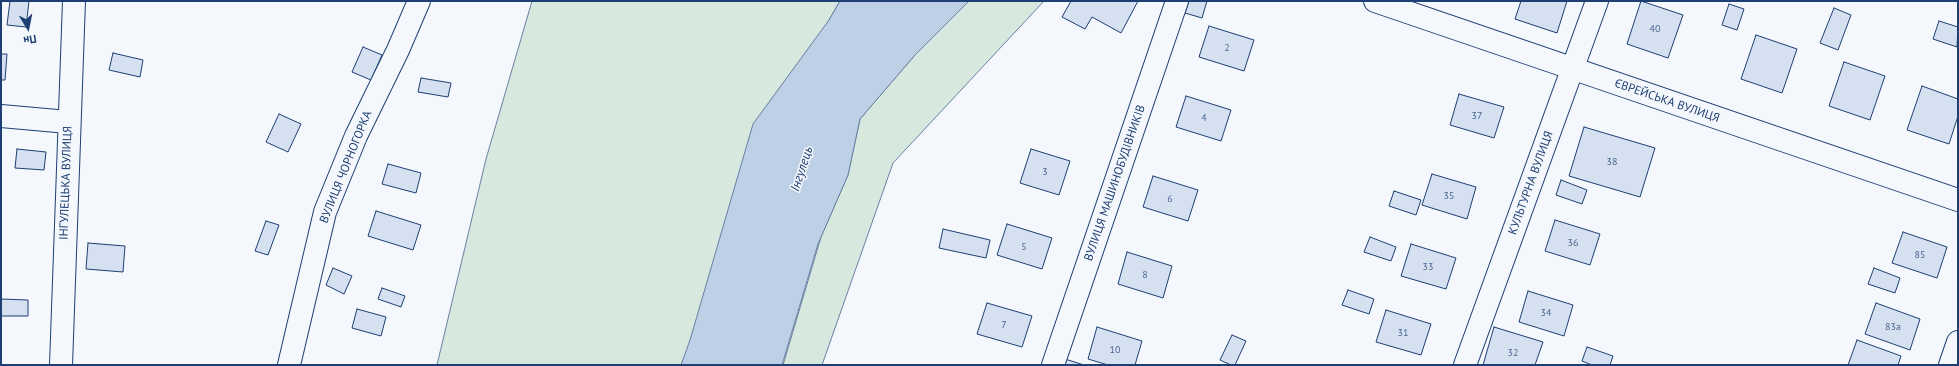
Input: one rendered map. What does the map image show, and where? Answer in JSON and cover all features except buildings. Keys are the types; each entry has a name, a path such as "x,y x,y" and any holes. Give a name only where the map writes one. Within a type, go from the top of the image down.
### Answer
{"street":[{"name":"ІНГУЛЕЦЬКА ВУЛИЦЯ","path":"61,365 68,122 74,1"},
{"name":"ВУЛИЦЯ ЧОРНОГОРКА","path":"289,365 325,212 356,136 398,50 419,1"},
{"name":"ВУЛИЦЯ МАШИНОБУДІВНИКІВ","path":"1053,365 1177,1"},
{"name":"ЄВРЕЙСЬКА ВУЛИЦЯ","path":"1375,1 1958,198"},
{"name":"КУЛЬТУРНА ВУЛИЦЯ","path":"1465,365 1597,1"},
{"path":"1,116 68,122"},
{"path":"1950,365 1958,342"}],"shaded area":[{"path":"532,1 840,1 829,20 681,365 437,365 486,159"},
{"path":"969,1 1044,1 893,163 822,365 783,365 821,237 848,175 860,119 915,55"}],"water":[{"name":"Інгулець","path":"840,1 969,1 915,55 860,119 848,175 818,244 782,365 681,365 690,340 753,124 829,20"}]}
